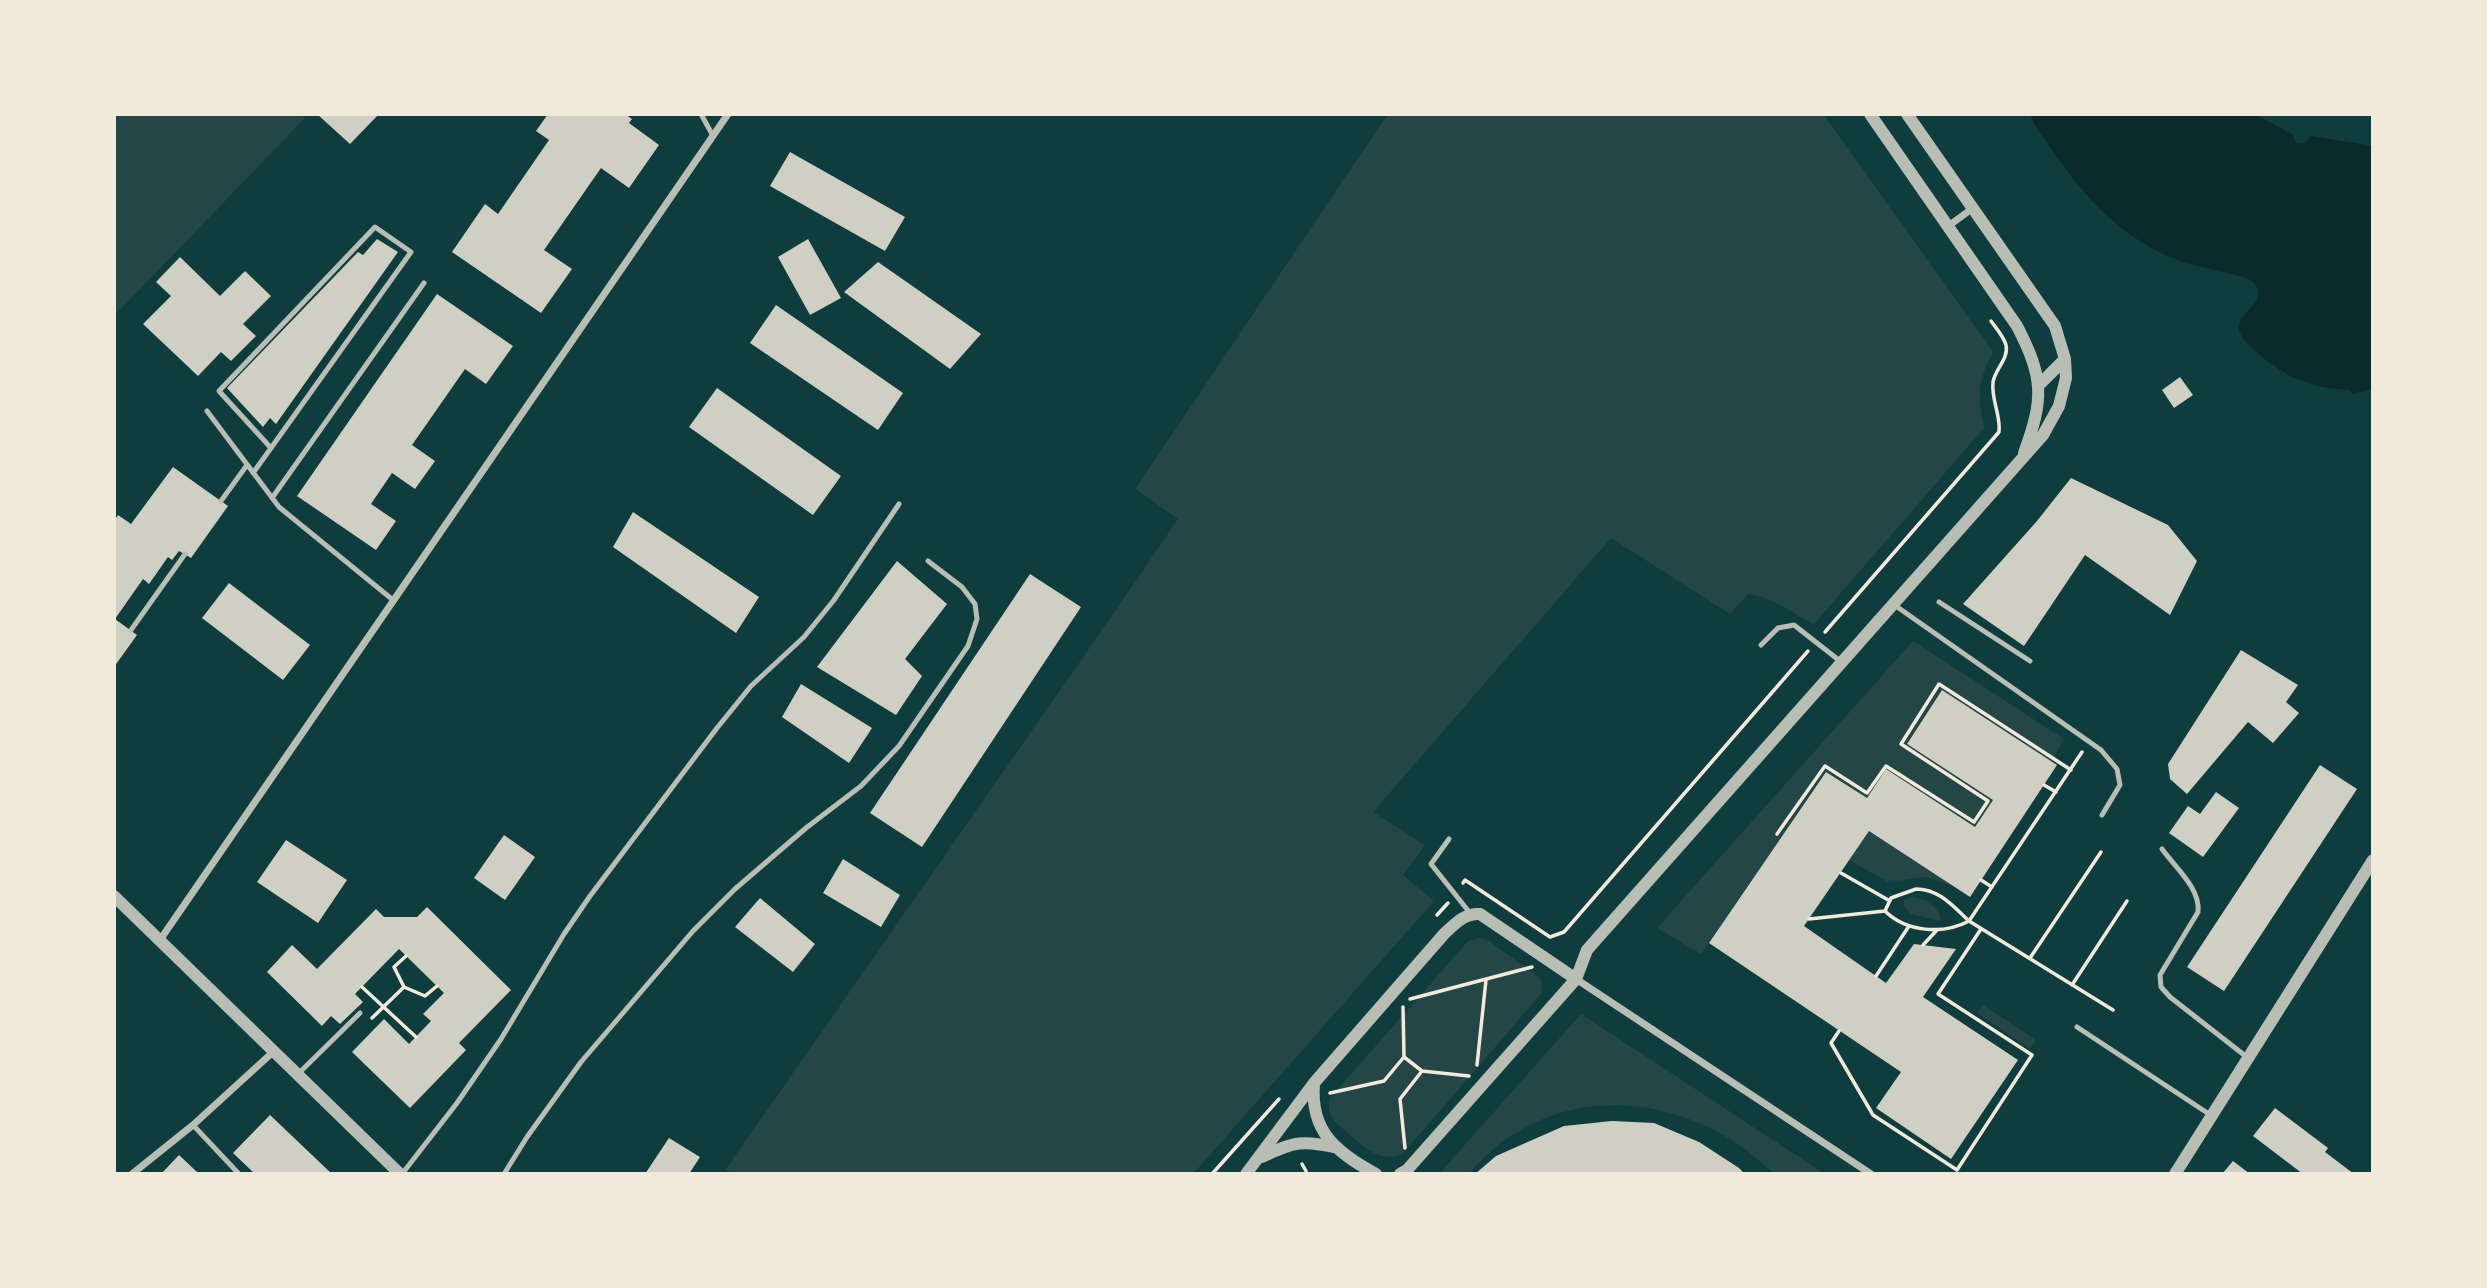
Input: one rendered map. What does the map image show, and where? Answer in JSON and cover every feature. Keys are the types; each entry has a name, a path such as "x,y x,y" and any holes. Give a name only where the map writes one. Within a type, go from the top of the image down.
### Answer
{"street":[{"path":"159,940 728,114"},
{"path":"1870,114 2017,326 2027,346 2039,386 2036,419 2021,460"},
{"path":"1400,1174 1407,1170 1576,979 1587,950 2043,435 2059,406 2066,378 2065,359 2061,342 2046,312 1907,114"},
{"path":"1947,227 1973,208"},
{"path":"2039,386 2065,359"},
{"path":"2175,1174 2373,860"},
{"path":"114,896 401,1174"},
{"path":"1246,1174 1314,1083 1444,934 1470,914 1480,914 1871,1174"},
{"path":"132,1174 192,1125 273,1052"},
{"path":"1314,1083 1313,1107 1318,1125 1339,1148 1376,1174"},
{"path":"1260,1158 1280,1148 1306,1142 1339,1148"}],"lane":[{"path":"701,114 713,136"},
{"path":"253,473 271,448 411,252 376,227 219,391 271,448"},
{"path":"272,498 424,283"},
{"path":"207,411 279,507 393,600"},
{"path":"222,501 247,465"},
{"path":"401,1174 457,1103 501,1039 590,896 743,697 804,638 834,600 899,504"},
{"path":"131,630 185,554"},
{"path":"504,1174 581,1062 693,931 735,889 806,828 861,786 898,746 968,646 977,619 975,604 962,587 928,561"},
{"path":"1939,602 2029,662"},
{"path":"1893,604 2101,750 2117,769 2120,785 2102,815"},
{"path":"1761,645 1778,628 1794,625 1840,662"},
{"path":"1449,839 1431,864 1470,914"},
{"path":"2162,849 2196,894 2199,903 2198,912 2160,975 2161,987 2170,997 2249,1058"},
{"path":"297,1075 360,1013"},
{"path":"2077,1027 2212,1116"},
{"path":"192,1125 239,1174"}],"path":[{"path":"1465,880 1550,937 1564,932 1999,432 1993,383 2004,358 2006,345 1987,316"},
{"path":"1777,834 1825,766 1867,793 1886,765 1974,822 1988,802 1901,744 1940,684 2071,770"},
{"path":"1885,911 1895,922 1937,930 1960,926 1969,921 2082,752"},
{"path":"2044,785 2056,792"},
{"path":"2030,958 2101,852"},
{"path":"1841,873 1890,901"},
{"path":"1981,880 1992,887"},
{"path":"1885,911 1892,898 1905,892 1930,889 1969,921 2113,1010"},
{"path":"2072,985 2127,901"},
{"path":"1808,919 1885,911"},
{"path":"1876,976 1909,926"},
{"path":"1839,1031 1831,1043 1873,1115 1957,1170 2032,1055 1938,994 1982,929"},
{"path":"1923,945 1937,930"},
{"path":"406,956 394,967 404,987 425,996 437,986"},
{"path":"1408,1000 1534,967"},
{"path":"1404,1057 1422,1071 1475,1077 1486,980"},
{"path":"362,987 416,1037"},
{"path":"1328,1093 1384,1081 1404,1057 1403,1006"},
{"path":"1406,1157 1400,1099 1422,1071"},
{"path":"1303,1164 1306,1171"}],"shaded area":[{"path":"114,114 300,114 305,118 114,316"},
{"path":"1388,114 1823,114 1993,352 1980,389 1984,428 1814,624 1775,602 1748,594 1730,614 1611,538 1373,812 1425,845 1403,875 1434,901 1193,1174 733,1174 726,1169 1178,519 1135,489"},
{"path":"2030,114 2255,114 2292,134 2296,143 2301,144 2311,136 2373,146 2373,389 2352,394 2350,390 2310,384 2287,374 2265,359 2245,340 2239,329 2243,317 2258,296 2254,283 2242,277 2183,262 2125,231 2079,186 2043,137"},
{"path":"1913,641 2064,739 2051,762 1942,690 1907,743 1993,800 1975,827 1886,769 1867,798 1826,772 1701,954 1657,928"},
{"path":"1869,831 1956,887 1926,877 1888,882 1849,860"},
{"path":"1911,897 1930,904 1941,921 1911,914 1904,906 1904,900"},
{"path":"1486,939 1539,977 1542,983 1541,994 1406,1150 1388,1157 1378,1155 1360,1144 1336,1123 1329,1111 1330,1098 1468,941"},
{"path":"1983,1005 2036,1040 2030,1049 1977,1013"},
{"path":"1581,1014 1825,1174 1774,1174 1740,1146 1702,1124 1661,1111 1620,1105 1579,1109 1539,1121 1502,1142 1469,1174 1439,1174"}],"building":[{"path":"317,114 379,114 350,144"},
{"path":"548,114 625,114 632,119 629,123 659,145 629,188 601,168 544,250 572,269 541,313 452,252 485,204 498,214 549,140 536,131"},
{"path":"790,152 905,217 885,251 770,186"},
{"path":"377,239 398,252 276,424 270,418 263,427 227,388 358,252 363,255"},
{"path":"808,239 841,298 810,315 778,257"},
{"path":"180,257 220,296 245,271 271,296 243,324 256,336 231,361 221,352 198,376 143,324 171,296 156,282"},
{"path":"878,262 981,334 950,369 844,292"},
{"path":"437,294 513,346 486,384 465,369 412,445 435,461 415,489 392,473 371,504 396,521 376,550 297,496"},
{"path":"776,305 903,393 878,430 750,343"},
{"path":"2180,377 2193,395 2174,408 2162,390"},
{"path":"717,388 841,476 813,515 689,427"},
{"path":"173,467 228,506 191,558 179,551 172,560 168,557 149,584 143,579 115,619 137,635 114,667 114,521 118,515 131,524"},
{"path":"2071,478 2168,525 2197,561 2170,615 2085,555 2024,646 1963,604 2037,521"},
{"path":"633,512 759,597 736,633 613,547"},
{"path":"897,561 947,604 905,659 922,676 896,715 817,667"},
{"path":"1030,574 1081,607 922,847 870,813"},
{"path":"229,583 310,645 283,680 202,618"},
{"path":"2241,650 2298,685 2286,702 2299,713 2273,743 2248,722 2187,794 2170,779 2168,764"},
{"path":"801,684 872,728 849,763 782,717"},
{"path":"1942,690 2057,765 1970,897 1869,831 1804,926 1886,983 1914,944 1956,949 1923,997 2018,1060 1951,1159 1876,1108 1901,1072 1709,943 1826,772 1867,798 1886,769 1975,827 1993,800 1907,744"},
{"path":"2320,765 2357,789 2224,991 2187,967"},
{"path":"2216,792 2239,808 2203,857 2169,833 2188,806 2200,814"},
{"path":"504,835 535,857 505,900 474,878"},
{"path":"286,840 347,880 318,923 257,882"},
{"path":"843,859 900,895 881,927 823,893"},
{"path":"760,898 815,944 793,972 735,927"},
{"path":"427,907 511,990 459,1043 466,1050 410,1108 352,1052 384,1019 409,1044 431,1021 423,1014 444,993 399,949 355,994 363,1002 340,1024 331,1016 322,1026 267,972 292,945 317,969 376,909 384,917 417,917"},
{"path":"2275,1108 2328,1148 2325,1152 2354,1174 2303,1174 2253,1136"},
{"path":"270,1115 332,1174 255,1174 233,1153"},
{"path":"1612,1121 1654,1123 1699,1142 1745,1174 1475,1174 1496,1156 1564,1126"},
{"path":"669,1138 700,1157 689,1174 645,1174"},
{"path":"179,1155 197,1172 161,1174"},
{"path":"2233,1161 2250,1174 2222,1174"}]}
